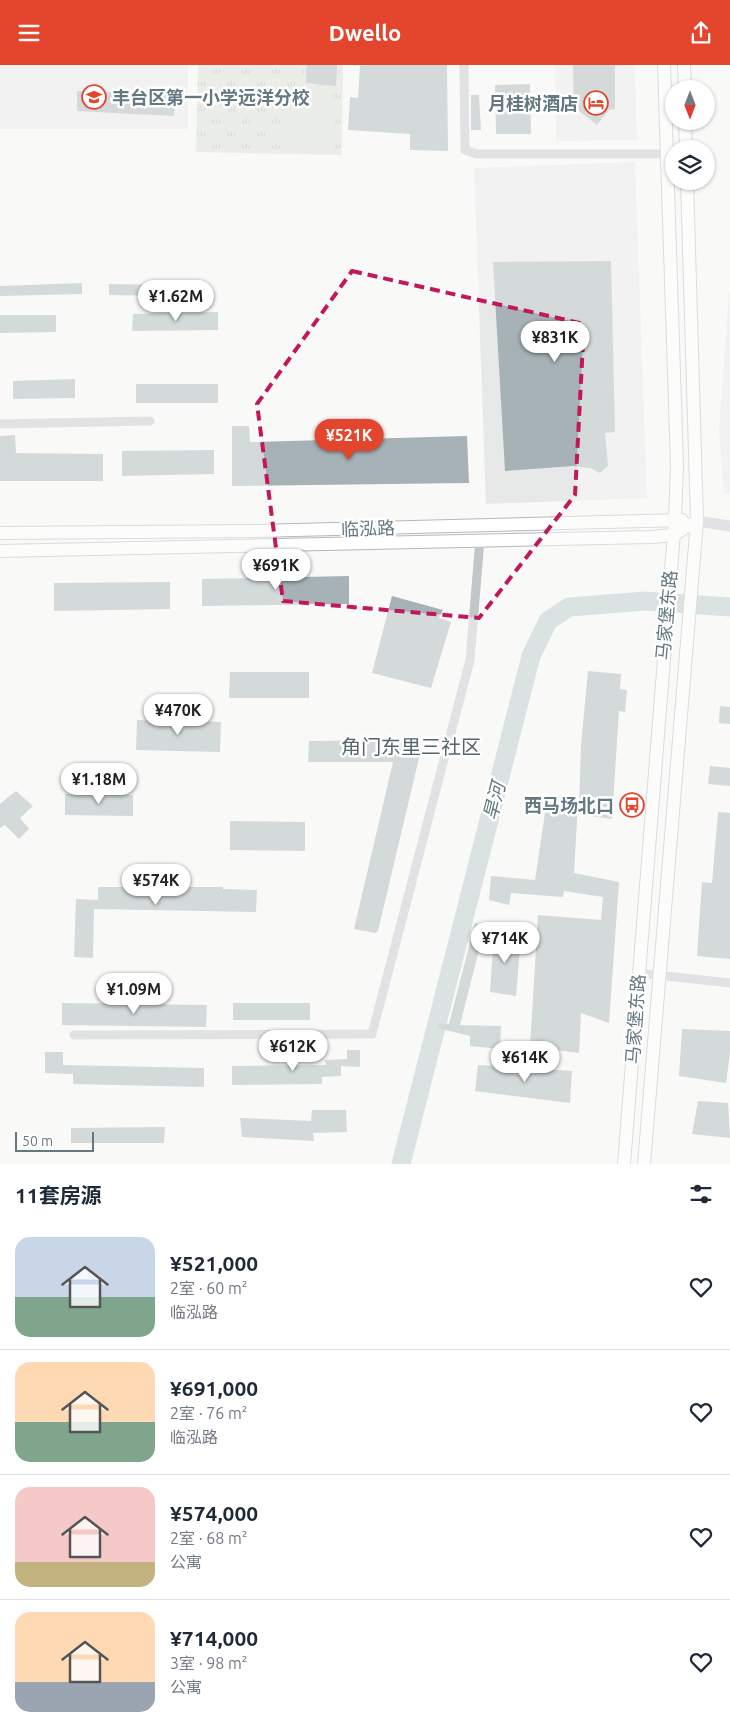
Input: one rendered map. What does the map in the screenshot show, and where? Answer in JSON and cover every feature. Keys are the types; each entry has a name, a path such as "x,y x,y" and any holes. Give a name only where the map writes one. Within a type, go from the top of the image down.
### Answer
{"main road":[{"name":"马家堡东路","path":"664,65 667,140"},
{"path":"684,65 684,80"},
{"name":"马家堡东路","path":"624,1164 675,520 677,465 668,190"},
{"name":"马家堡东路","path":"644,1164 696,521 687,190"},
{"path":"674,535 696,521"},
{"name":"临泓路","path":"0,533 256,531 696,521"},
{"name":"临泓路","path":"0,551 674,535"}],"street":[{"path":"464,65 465,149 477,153 665,154"},
{"path":"0,424 150,421"},
{"path":"696,521 730,525"},
{"path":"74,1035 372,1034 470,660 480,539"},
{"path":"638,973 730,983"}],"highlighted area":[{"path":"352,271 584,324 575,495 479,618 283,601 257,404"}],"shaded area":[{"name":"丰台区第一小学远洋分校","path":"0,65 188,65 188,129 0,129"},
{"name":"月桂树酒店","path":"555,65 635,65 637,140 556,141"},
{"path":"635,162 647,498 486,504 474,168"},
{"path":"729,292 730,494 724,493 719,431"}],"green space":[{"path":"198,65 343,65 342,155 196,152"},
{"path":"334,97 335,150 286,150 286,98"}],"building":[{"path":"307,65 337,65 336,86 306,83"},
{"path":"360,65 447,65 448,151 410,150 410,134 348,130 350,97 358,98"},
{"path":"573,65 615,65 615,109 609,110 597,125 574,107"},
{"path":"530,84 531,134 496,134 495,85"},
{"path":"77,91 175,95 174,116 77,111"},
{"path":"471,95 479,95 481,130 471,130"},
{"path":"611,261 615,432 605,433 608,466 600,473 590,468 573,466 505,471 493,262"},
{"path":"82,283 82,294 0,296 0,286"},
{"path":"109,284 167,285 167,296 109,295"},
{"path":"218,312 218,330 132,331 133,314"},
{"path":"0,315 56,315 56,332 0,333"},
{"path":"75,379 75,398 13,399 13,381"},
{"path":"136,384 218,384 218,403 136,403"},
{"path":"232,426 249,426 250,442 467,436 469,483 232,486"},
{"path":"15,435 16,453 103,454 103,481 0,481 0,436"},
{"path":"214,450 214,474 122,476 122,451"},
{"path":"349,576 349,604 202,606 202,579"},
{"path":"170,582 170,609 54,611 54,583"},
{"path":"392,596 443,610 439,618 451,622 431,688 372,673"},
{"path":"588,671 621,674 620,689 627,690 625,712 619,711 612,819 589,816 579,809 581,745"},
{"path":"230,672 309,672 309,698 229,698"},
{"path":"720,706 730,707 730,724 719,723"},
{"path":"137,720 221,722 220,752 136,750"},
{"path":"421,740 420,754 378,931 375,933 354,929 393,762 308,762 309,741"},
{"path":"710,766 730,768 730,786 708,784"},
{"path":"16,791 33,806 20,818 29,829 19,839 5,825 0,828 0,804"},
{"path":"65,794 133,795 133,816 65,815"},
{"path":"547,799 578,803 574,873 619,882 609,1023 581,1013 579,1053 530,1047 538,915 601,920 603,897 564,891 563,897 511,893 509,905 489,900 491,876 535,880"},
{"path":"718,812 730,813 730,959 697,956 702,882 712,883"},
{"path":"230,821 305,822 305,851 230,850"},
{"path":"98,887 223,887 223,889 257,890 256,912 94,909 93,958 74,957 76,899 98,900"},
{"path":"475,923 485,926 460,1025 501,1026 500,1049 470,1046 470,1036 437,1028 438,1024 449,1024"},
{"path":"494,933 521,936 516,996 490,992"},
{"path":"62,1003 207,1005 206,1027 62,1025"},
{"path":"233,1003 310,1003 310,1020 233,1020"},
{"path":"682,1029 730,1031 730,1053 726,1083 679,1076"},
{"path":"347,1050 360,1050 360,1067 341,1066 341,1076 322,1077 322,1084 232,1085 232,1066 326,1065 325,1060 347,1059"},
{"path":"45,1052 63,1052 63,1065 204,1068 204,1087 73,1084 73,1074 45,1073"},
{"path":"478,1065 572,1071 570,1103 475,1091"},
{"path":"698,1101 728,1103 730,1138 692,1134"},
{"path":"312,1110 346,1110 347,1132 313,1133 314,1141 242,1137 240,1118 311,1121"},
{"path":"165,1127 164,1143 71,1143 71,1128"}],"waterway":[{"name":"旱河","path":"401,1164 531,656 548,621 569,607 645,601 730,607"}],"place":[{"name":"丰台区第一小学远洋分校","path":"94,97"},
{"name":"月桂树酒店","path":"596,103"},
{"name":"西马场北口","path":"632,805"}],"district":[{"name":"角门东里三社区","path":"411,746"}]}
